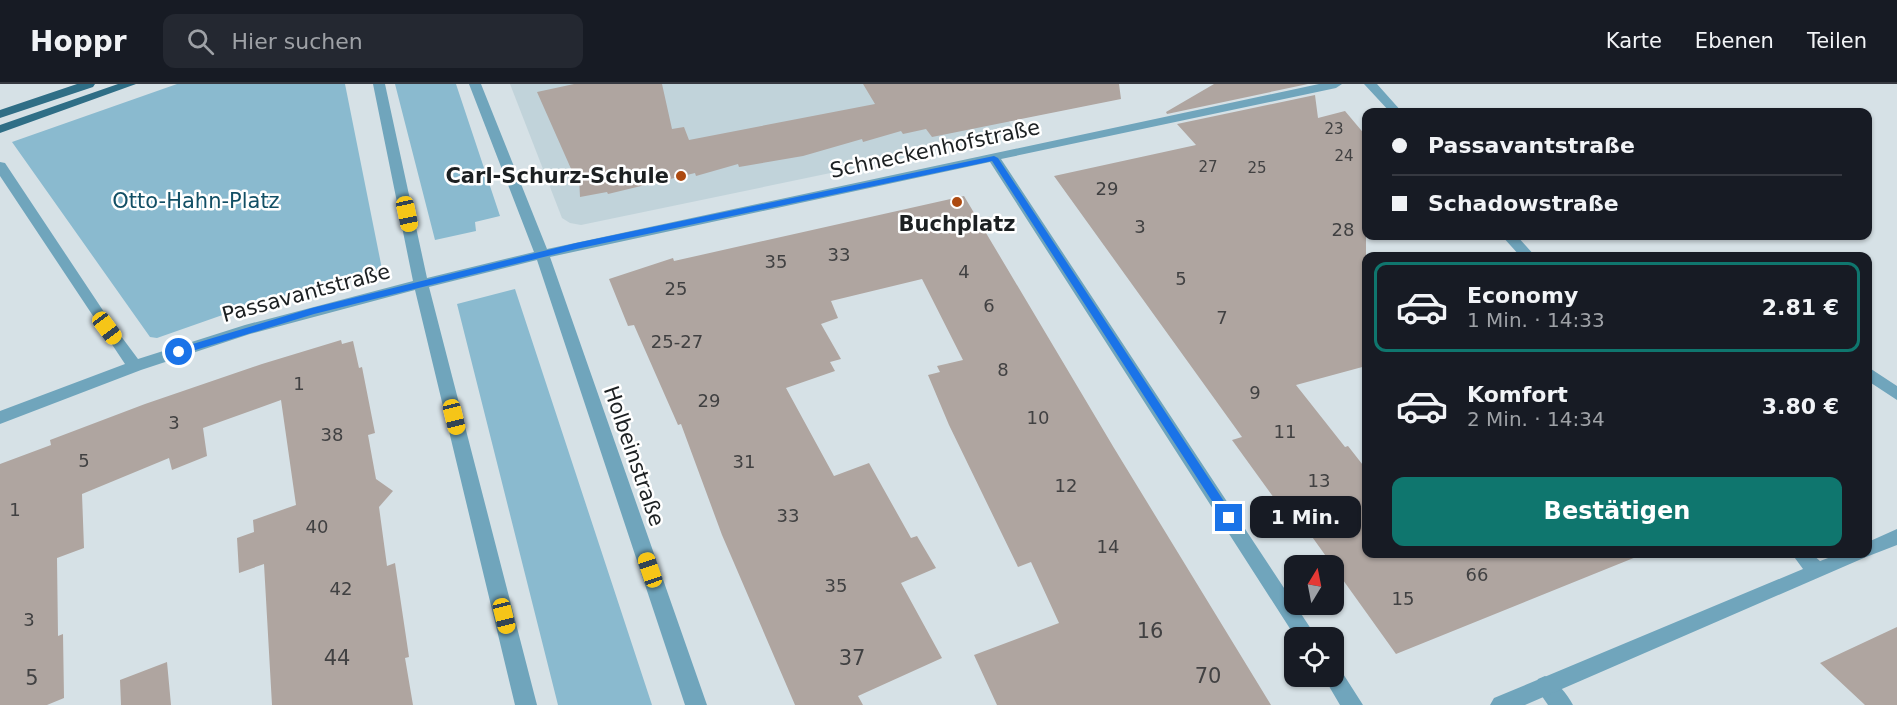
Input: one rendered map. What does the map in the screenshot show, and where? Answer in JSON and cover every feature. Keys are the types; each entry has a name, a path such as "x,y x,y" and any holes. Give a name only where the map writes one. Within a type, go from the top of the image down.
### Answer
{"main road":[{"path":"0,114 90,84"},
{"path":"0,129 130,84"}],"street":[{"path":"379,84 421,284 526,705"},
{"name":"Holbeinstraße","path":"475,84 542,255 696,705"},
{"name":"Schneckenhofstraße","path":"542,255 1336,84"},
{"path":"1370,84 1392,108"},
{"path":"994,158 1300,627"},
{"path":"0,166 107,328 135,366"},
{"path":"1513,240 1524,252"},
{"path":"421,284 542,255"},
{"name":"Passavantstraße","path":"0,418 135,366 256,327 421,284"},
{"path":"1872,376 1897,394"},
{"path":"1872,548 1897,537"},
{"path":"1804,558 1817,571"},
{"path":"1501,705 1848,558"},
{"path":"1545,686 1562,705"},
{"path":"1340,687 1352,705"}],"shaded area":[{"name":"Carl-Schurz-Schule","path":"510,84 982,84 1018,134 581,225 570,223 562,218"}],"green space":[{"name":"Otto-Hahn-Platz","path":"177,84 345,84 382,269 369,275 251,305 157,338 150,337 12,142"},
{"path":"395,84 456,84 500,216 475,222 476,231 435,240"},
{"path":"515,289 652,705 558,705 457,304"}],"building":[{"path":"574,84 662,84 672,129 684,127 689,140 875,104 863,84 1119,84 1121,99 932,137 926,129 903,134 901,131 863,142 862,139 803,156 739,167 738,164 696,176 695,173 608,194 607,192 580,197 579,176 576,177 576,171 572,171 537,92"},
{"path":"1214,84 1308,84 1167,114 1166,112"},
{"path":"1315,95 1318,118 1345,111 1362,131 1362,240 1366,240 1366,252 1362,252 1362,367 1296,385 1345,447 1348,446 1362,464 1362,558 1634,558 1396,654 1344,581 1344,555 1325,555 1290,506 1282,509 1232,440 1242,437 1054,176 1196,145 1177,124"},
{"path":"964,196 1271,705 997,705 974,655 1059,623 1031,562 1018,567 949,425 928,375 940,372 937,366 963,360 922,279 831,301 838,318 821,324 841,359 830,362 835,371 786,388 834,476 869,463 911,538 917,536 936,568 901,583 942,658 858,696 863,705 795,705 722,535 681,424 678,425 634,325 628,326 609,279 673,258 674,261"},
{"path":"341,340 342,344 353,341 359,368 362,367 375,433 368,435 376,479 393,491 379,507 387,566 395,563 409,657 405,658 413,705 272,705 264,564 239,573 237,538 254,532 253,520 296,505 281,400 203,428 207,456 172,470 169,458 82,494 84,548 57,558 58,636 63,634 64,698 47,705 0,705 0,464 51,445 50,440 145,404"},
{"path":"1897,627 1897,705 1865,705 1820,663"},
{"path":"167,662 171,705 121,705 120,680"}],"place":[{"name":"Carl-Schurz-Schule","path":"681,176"},
{"name":"Buchplatz","path":"957,202"}],"route":[{"path":"179,352 244,330 364,297 576,246 994,158 1229,518"}]}
